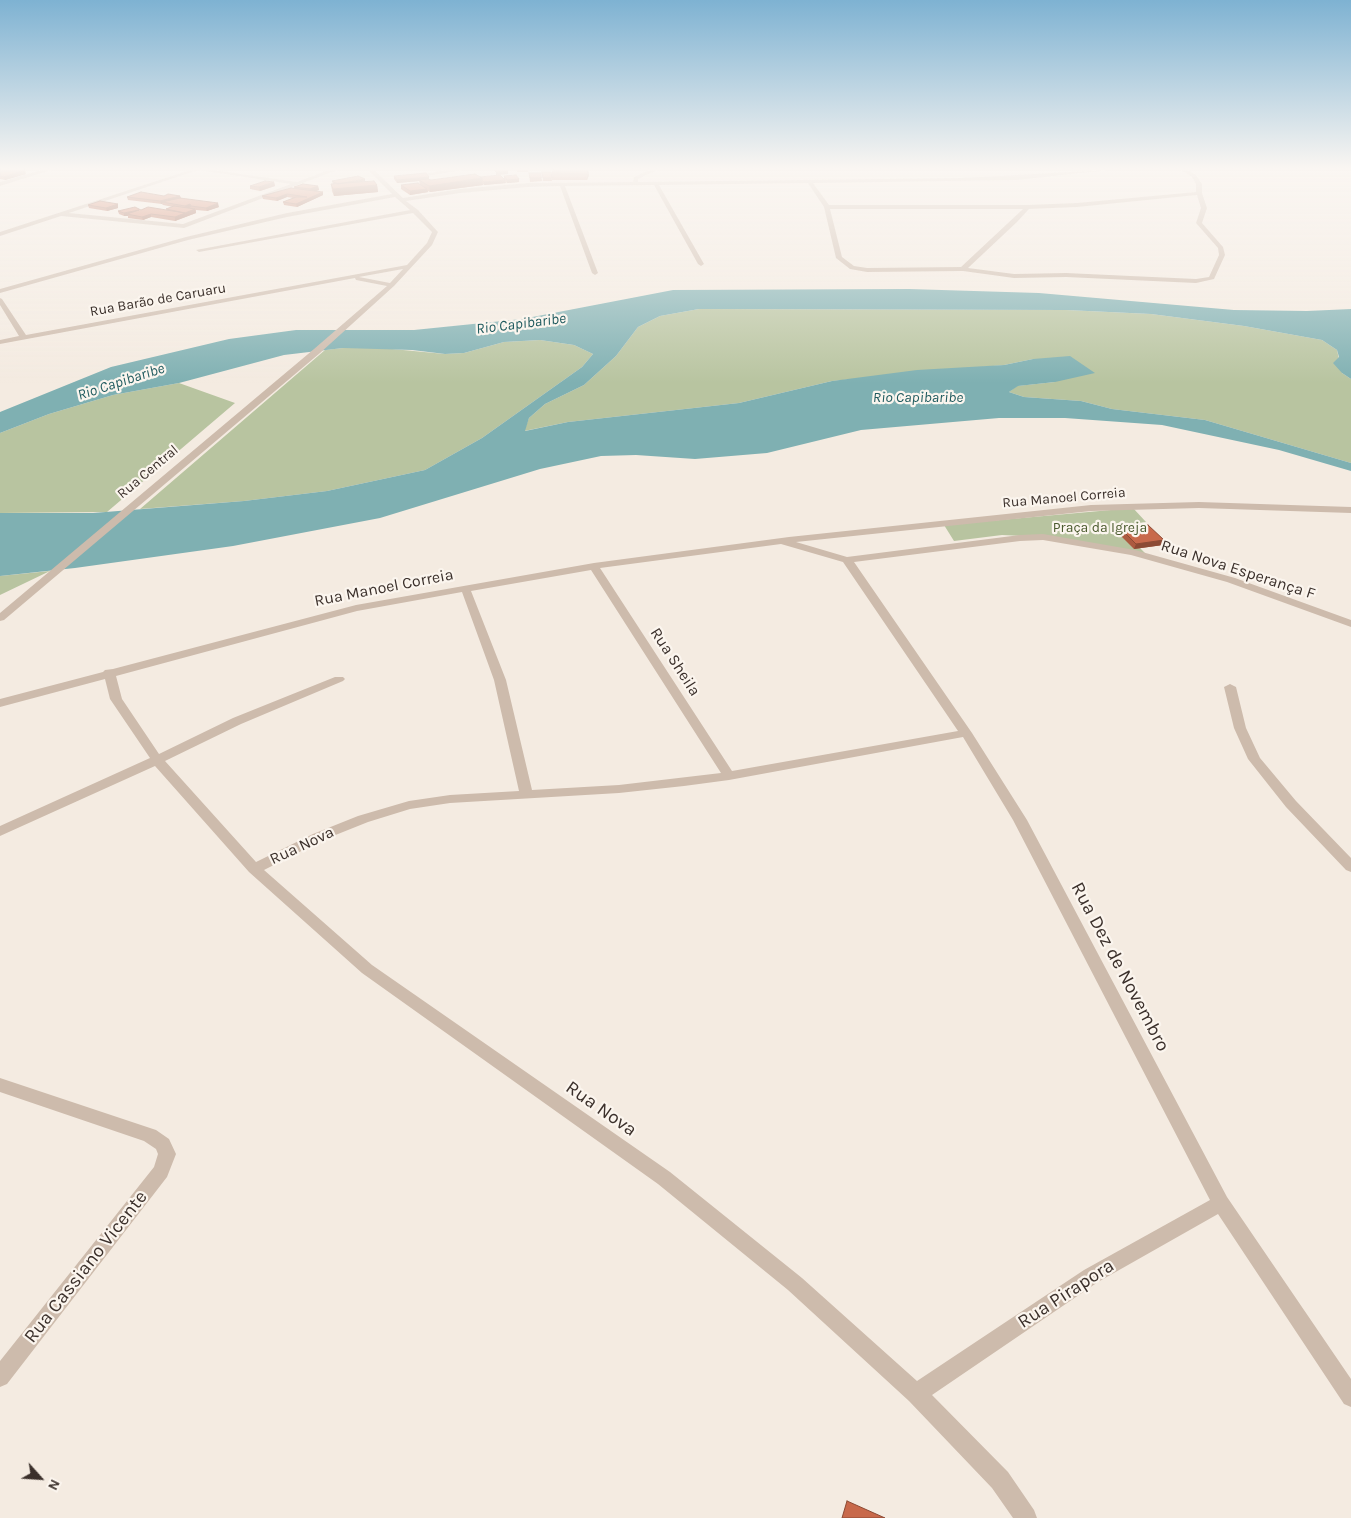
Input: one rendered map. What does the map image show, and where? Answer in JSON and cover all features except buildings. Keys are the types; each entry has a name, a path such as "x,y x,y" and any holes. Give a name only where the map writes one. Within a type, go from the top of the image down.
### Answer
{"street":[{"path":"0,291 179,241"},
{"path":"199,250 250,241"},
{"path":"392,285 411,266 431,241"},
{"path":"583,241 595,273"},
{"path":"687,241 700,264"},
{"path":"835,241 839,258 852,268 867,270 962,269 1014,276 1066,275 1174,281 1205,280 1214,275 1222,255 1221,248 1215,241"},
{"path":"962,269 993,241"},
{"name":"Rua Barão de Caruaru","path":"0,342 411,266"},
{"name":"Rua Barão de Caruaru","path":"351,278 392,285"},
{"name":"Rua Central","path":"0,618 317,351 392,285"},
{"path":"0,300 24,338"},
{"name":"Rua Manoel Correia","path":"0,703 109,672 356,608 594,566 781,541 1091,508 1199,505 1351,510"},
{"name":"Rua Nova Esperança F","path":"847,560 1020,538 1043,538 1141,554 1231,580 1351,624"},
{"name":"Rua Manoel Correia","path":"781,541 847,560"},
{"name":"Rua Dez de Novembro","path":"847,560 966,734 1020,820 1221,1203 1351,1397"},
{"name":"Rua Sheila","path":"594,566 729,776"},
{"path":"465,588 500,680 526,794"},
{"name":"Rua Nova","path":"109,672 116,699 157,760 254,869 367,969 664,1178 795,1284 916,1394 1000,1480 1026,1518"},
{"path":"0,831 157,760 237,721 339,679"},
{"path":"1230,687 1240,728 1254,759 1291,804 1351,867"},
{"name":"Rua Nova","path":"254,869 318,837 363,819 409,805 450,799 619,789 729,776 966,734"},
{"name":"Rua Cassiano Vicente","path":"0,1085 150,1136 163,1144 167,1154 161,1171 0,1376"},
{"name":"Rua Pirapora","path":"916,1394 1091,1276 1221,1203"}],"green space":[{"path":"699,309 1066,310 1151,314 1244,326 1322,340 1337,350 1342,373 1351,379 1351,463 1205,420 1112,409 1081,401 1024,397 1009,392 1017,386 1055,382 1033,359 1004,365 832,381 739,403 568,422 524,431 529,418 545,404 584,385 616,356 638,327 660,316"},
{"path":"540,340 574,345 593,354 582,367 482,438 425,470 327,491 244,501 140,509 325,350 382,348 445,354 464,353 504,342"},
{"path":"179,383 235,403 107,512 0,513 0,433 49,414 113,395"},
{"name":"Praça da Igreja","path":"1133,508 1146,522 1139,523 1145,530 1134,549 1140,548 1150,558 1046,537 1002,535 954,541 944,525"},
{"path":"50,571 0,595 0,576"}],"water":[{"name":"Rio Capibaribe","path":"909,289 1039,293 1234,310 1307,311 1351,309 1351,379 1333,363 1339,357 1337,350 1322,340 1244,326 1151,314 1066,310 699,309 660,316 638,327 616,356 584,385 545,404 529,418 525,431 568,422 739,403 832,381 917,370 1004,365 1033,359 1070,356 1095,373 1055,382 1018,386 1009,392 1024,397 1081,401 1112,409 1205,420 1351,463 1351,471 1279,450 1162,425 1065,418 999,418 861,430 767,453 695,459 636,455 601,456 540,469 380,518 233,546 75,568 0,576 0,513 93,513 244,501 327,491 425,470 482,438 582,367 593,354 574,345 540,340 504,342 464,353 445,354 412,350 343,348 284,355 179,383 113,395 49,414 0,433 0,412 111,367 229,339 296,330 414,330 522,319 673,290"}]}
